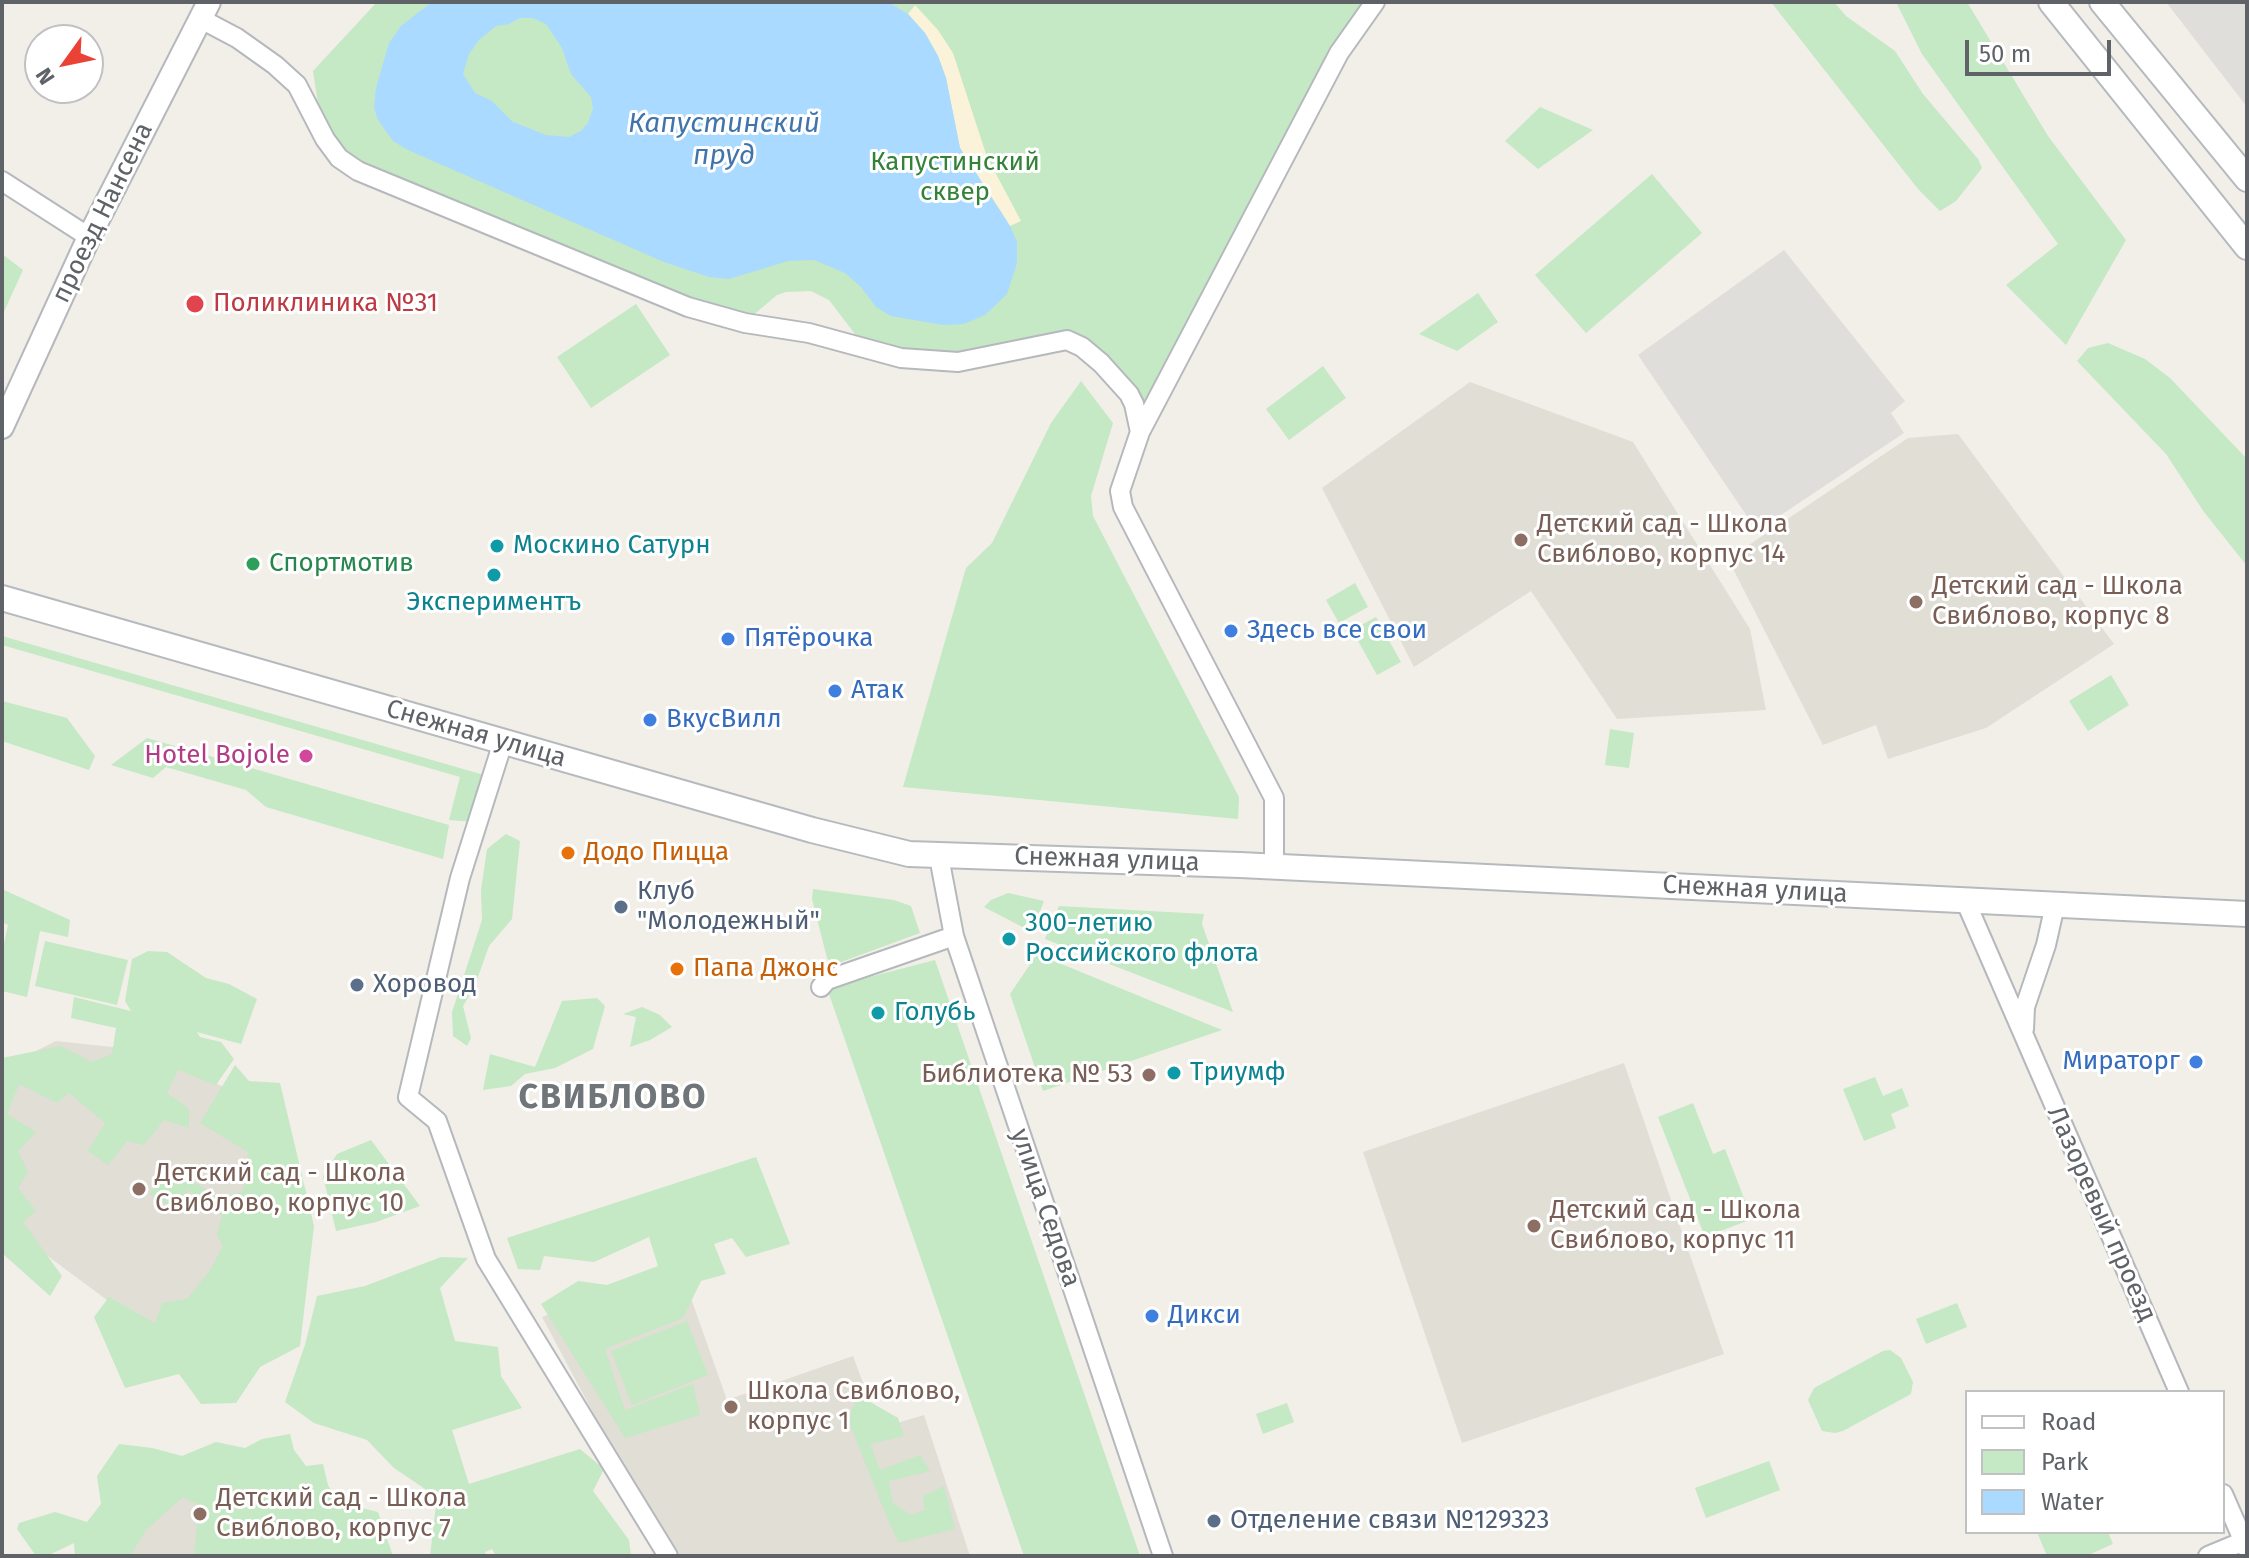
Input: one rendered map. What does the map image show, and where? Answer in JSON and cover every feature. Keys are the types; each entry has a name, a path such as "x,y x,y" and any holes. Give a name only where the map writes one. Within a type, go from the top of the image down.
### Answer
{"main road":[{"path":"2051,2 2247,247"},
{"path":"2102,2 2247,179"},
{"name":"Снежная улица","path":"2,598 860,844 909,854 1274,866 2247,914"}],"street":[{"path":"1274,866 1274,798 1123,507 1120,491 1140,432 1339,53 1375,2"},
{"path":"205,11 297,85 325,139 339,158 358,171 688,307 745,323 809,333 901,358 958,362 1067,340 1082,347 1101,363 1129,394 1140,432"},
{"name":"проезд Нансена","path":"2,427 89,237 205,11"},
{"path":"2,181 89,237"},
{"path":"503,742 460,878 408,1097 437,1121 486,1259 668,1556"},
{"name":"улица Седова","path":"939,857 954,936 1163,1556"},
{"name":"Лазоревый проезд","path":"1965,900 2178,1390"},
{"path":"2024,1036 2025,1007 2046,945 2055,905"},
{"path":"821,987 827,980 954,936"},
{"path":"2208,1556 2245,1545 2225,1499"}],"shaded area":[{"path":"2166,2 2247,2 2247,107"},
{"path":"1784,250 1905,401 1891,413 1904,433 1757,531 1638,355"},
{"name":"Детский сад - Школа Свиблово, корпус 14","path":"1470,382 1633,442 1750,629 1766,710 1617,719 1531,591 1414,667 1322,488"},
{"name":"Детский сад - Школа Свиблово, корпус 8","path":"1958,434 2114,644 1986,728 1888,759 1876,725 1823,745 1728,559 1908,438"},
{"name":"Детский сад - Школа Свиблово, корпус 10","path":"56,1041 141,1050 235,1092 284,1234 146,1329 14,1231 2,1098 32,1053"},
{"name":"Детский сад - Школа Свиблово, корпус 11","path":"1624,1063 1724,1354 1462,1443 1363,1152"},
{"name":"Школа Свиблово, корпус 1","path":"680,1267 727,1400 853,1356 880,1428 924,1415 970,1556 681,1556 606,1437 542,1317"},
{"name":"Детский сад - Школа Свиблово, корпус 7","path":"211,1467 321,1556 93,1556"}],"green space":[{"name":"Капустинский сквер","path":"377,2 1364,2 1333,47 1145,408 1131,389 1085,343 946,357 887,349 861,342 829,300 811,291 777,295 751,317 712,310 362,166 339,148 329,132 318,104 313,71"},
{"path":"1771,2 1834,2 1846,16 1895,51 1923,94 1978,159 1982,168 1956,201 1940,211 1918,189"},
{"path":"1896,2 1967,2 2048,136 2126,240 2066,345 2006,285 2058,244 1922,54"},
{"path":"1540,107 1593,130 1538,169 1505,141"},
{"path":"1652,174 1702,233 1586,333 1535,275"},
{"path":"2,254 23,270 2,316"},
{"path":"1478,293 1498,322 1457,351 1419,334"},
{"path":"636,304 670,355 591,408 557,357"},
{"path":"2108,343 2145,359 2170,378 2247,459 2247,566 2204,512 2166,454 2077,361 2088,348"},
{"path":"1323,366 1346,398 1289,440 1266,409"},
{"path":"1081,381 1113,423 1091,496 1093,516 1239,797 1238,819 903,787 966,568 992,543 1051,423"},
{"path":"1355,583 1368,607 1339,623 1326,600"},
{"path":"1376,617 1401,662 1377,675 1352,630"},
{"path":"2,636 484,775 473,822 449,820 460,777 2,645"},
{"path":"2111,675 2129,705 2088,731 2069,701"},
{"path":"2,701 67,718 95,756 89,770 2,741"},
{"path":"1610,729 1634,733 1629,768 1605,765"},
{"path":"147,738 449,825 443,859 266,807 246,790 166,767 153,778 111,765"},
{"path":"506,834 520,841 512,919 489,946 474,988 463,1006 471,1038 467,1046 453,1036 452,1012 482,920 481,890 487,849"},
{"path":"813,889 894,900 911,906 920,933 833,965 827,958 812,899"},
{"path":"4,890 70,920 68,937 40,931 27,997 2,991 2,953 8,925 2,922"},
{"path":"1008,893 1044,901 1032,932 984,907 991,900"},
{"path":"1059,906 1204,914 1202,924 1233,1012 1045,939"},
{"path":"45,941 128,960 117,1005 35,986"},
{"path":"148,951 167,952 206,978 229,984 257,999 241,1044 197,1032 200,1037 221,1042 234,1059 216,1085 178,1070 167,1093 189,1109 189,1128 164,1120 144,1145 127,1141 108,1165 88,1151 105,1123 69,1093 57,1103 19,1084 7,1114 36,1132 18,1151 28,1172 18,1188 36,1211 23,1222 62,1276 50,1296 2,1253 2,1058 61,1046 92,1062 112,1054 116,1028 71,1018 74,997 131,1011 125,1001 132,959"},
{"path":"1037,954 1222,1030 1043,1091 1010,994"},
{"path":"935,960 1140,1556 1024,1556 829,994 835,986"},
{"path":"597,998 605,1006 593,1049 555,1068 525,1074 511,1086 483,1090 490,1054 535,1067 562,1001"},
{"path":"642,1007 660,1015 672,1027 630,1047 636,1017 623,1014"},
{"path":"235,1065 249,1081 280,1083 314,1226 300,1346 260,1367 236,1403 201,1404 179,1374 125,1388 94,1317 109,1297 155,1323 162,1303 187,1299 209,1272 223,1246 217,1235 222,1215 188,1190 175,1209 149,1194 172,1168 219,1198 243,1191 248,1152 200,1123"},
{"path":"1875,1077 1883,1096 1902,1088 1909,1106 1891,1114 1896,1128 1864,1141 1843,1089"},
{"path":"1693,1103 1713,1154 1725,1149 1752,1219 1705,1237 1658,1117"},
{"path":"371,1140 420,1206 376,1222 336,1231 323,1176 337,1154"},
{"path":"756,1157 790,1244 746,1257 732,1238 714,1244 726,1274 701,1281 683,1318 605,1349 625,1410 693,1384 700,1415 625,1438 541,1304 578,1281 607,1285 658,1266 649,1237 594,1262 544,1256 540,1270 518,1269 507,1238"},
{"path":"441,1257 468,1258 440,1288 455,1341 498,1347 501,1376 522,1408 452,1430 469,1484 580,1449 604,1469 593,1491 629,1540 631,1556 496,1556 492,1549 485,1552 486,1556 430,1556 437,1497 394,1468 367,1440 314,1423 285,1402 305,1345 317,1296 365,1286"},
{"path":"1957,1303 1967,1327 1926,1344 1916,1319"},
{"path":"687,1321 708,1375 632,1405 611,1351"},
{"path":"1890,1350 1901,1358 1913,1382 1911,1394 1843,1431 1822,1431 1808,1400 1814,1388"},
{"path":"858,1395 898,1418 904,1436 870,1444 880,1470 920,1455 930,1471 889,1481 893,1503 911,1515 925,1510 923,1496 944,1486 955,1529 899,1543 848,1420"},
{"path":"1287,1403 1294,1422 1263,1434 1256,1414"},
{"path":"290,1434 294,1450 306,1466 323,1464 328,1485 338,1502 378,1512 393,1556 194,1556 199,1505 183,1497 146,1530 130,1556 75,1556 74,1543 47,1556 36,1556 17,1529 19,1523 55,1512 87,1522 101,1504 97,1476 119,1444 182,1456 216,1442 245,1448 262,1439"},
{"path":"1769,1461 1780,1490 1706,1518 1695,1488"},
{"path":"2038,1534 2109,1534 2113,1544 2086,1556 2047,1556"}],"sand":[{"path":"915,5 938,30 953,53 987,157 1021,221 1010,226 960,148 946,78 938,56 925,33 908,14"}],"water":[{"name":"Капустинский пруд","path":"432,2 888,2 908,14 925,33 938,56 946,78 960,148 1017,242 1017,263 1007,294 985,315 964,324 943,325 891,316 876,307 845,273 814,260 788,261 729,279 709,277 664,262 408,150 393,141 378,120 374,108 376,88 389,43 401,26","holes":["520,18 533,18 546,24 562,48 571,74 591,97 593,108 588,123 569,137 546,135 513,122 492,101 475,93 463,74 469,54 479,40 496,26"]}],"place":[{"name":"Поликлиника №31","path":"195,304"},
{"name":"Детский сад - Школа Свиблово, корпус 14","path":"1521,540"},
{"name":"Москино Сатурн","path":"497,546"},
{"name":"Спортмотив","path":"253,564"},
{"name":"Экспериментъ","path":"494,575"},
{"name":"Детский сад - Школа Свиблово, корпус 8","path":"1916,602"},
{"name":"Здесь все свои","path":"1231,631"},
{"name":"Пятёрочка","path":"728,639"},
{"name":"Атак","path":"835,691"},
{"name":"ВкусВилл","path":"650,720"},
{"name":"Hotel Bojole","path":"306,756"},
{"name":"Додо Пицца","path":"568,853"},
{"name":"Клуб \"Молодежный\"","path":"621,907"},
{"name":"300-летию Российского флота","path":"1009,939"},
{"name":"Папа Джонс","path":"677,969"},
{"name":"Хоровод","path":"357,985"},
{"name":"Голубь","path":"878,1013"},
{"name":"Мираторг","path":"2196,1062"},
{"name":"Триумф","path":"1174,1073"},
{"name":"Библиотека № 53","path":"1149,1075"},
{"name":"Детский сад - Школа Свиблово, корпус 10","path":"139,1189"},
{"name":"Детский сад - Школа Свиблово, корпус 11","path":"1534,1226"},
{"name":"Дикси","path":"1152,1316"},
{"name":"Школа Свиблово, корпус 1","path":"731,1407"},
{"name":"Детский сад - Школа Свиблово, корпус 7","path":"200,1514"},
{"name":"Отделение связи №129323","path":"1214,1521"}],"district":[{"name":"СВИБЛОВО","path":"613,1099"}]}
